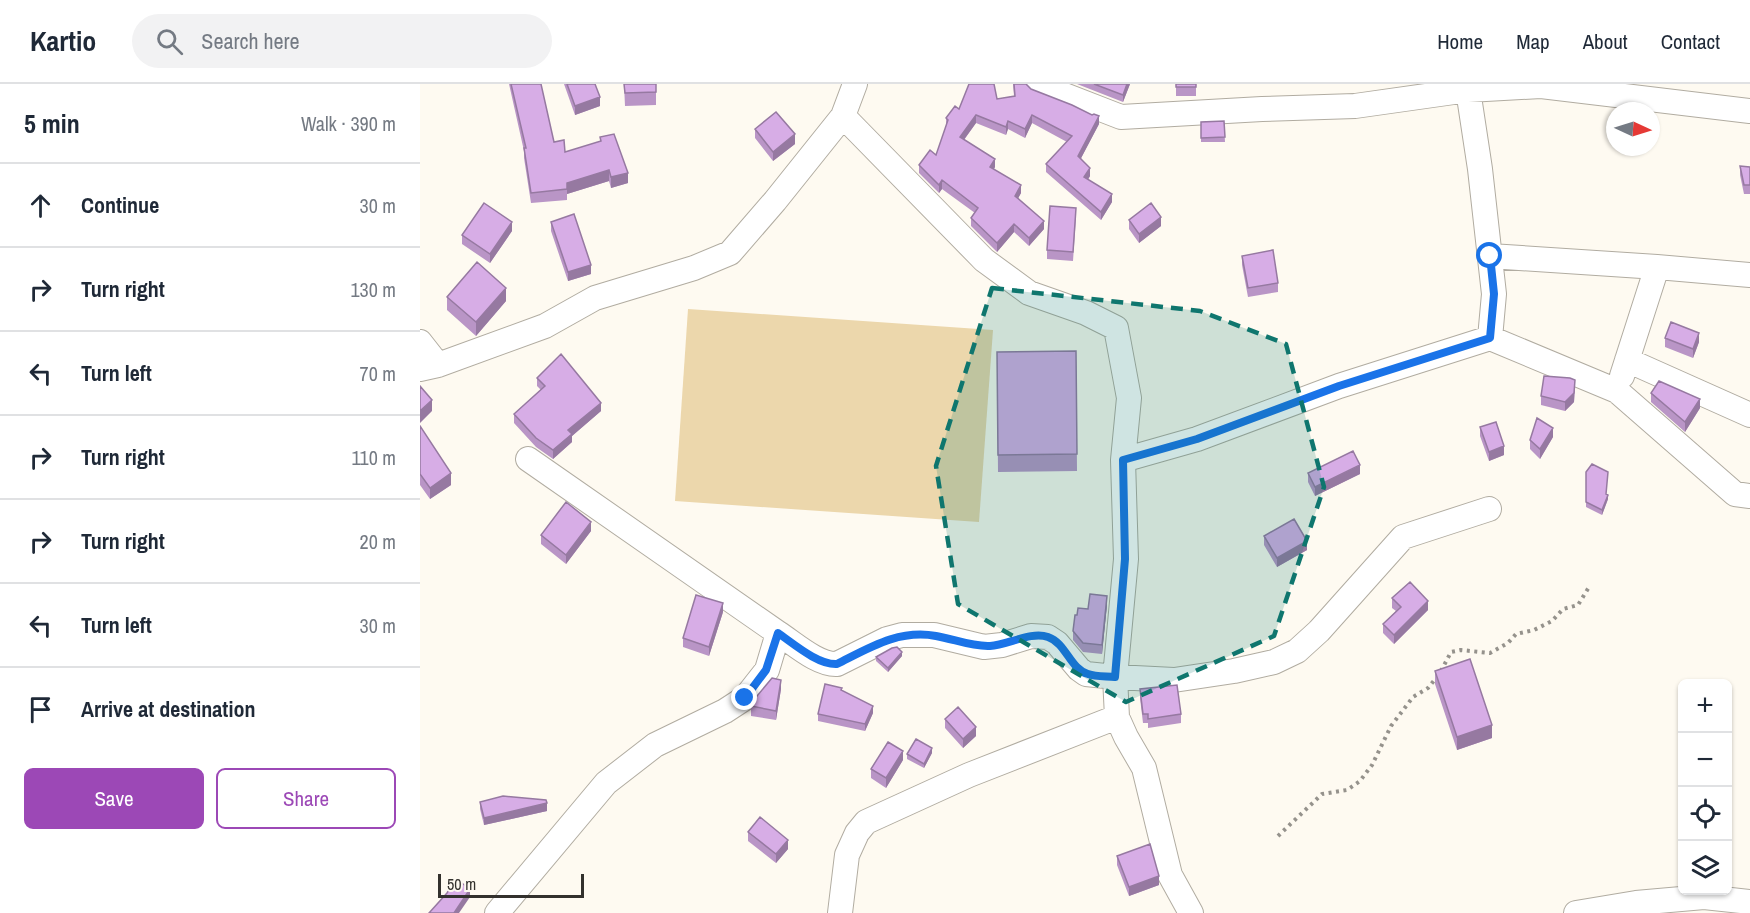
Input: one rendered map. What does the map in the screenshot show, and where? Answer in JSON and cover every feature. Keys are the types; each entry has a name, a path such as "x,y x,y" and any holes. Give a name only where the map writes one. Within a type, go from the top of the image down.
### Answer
{"street":[{"path":"420,342 429,367 545,326 595,298 694,268 730,253 843,116 855,84"},
{"path":"1036,84 1121,117 1355,106 1468,90 1541,86 1750,111"},
{"path":"1468,90 1480,169 1494,294 1490,338"},
{"path":"843,116 984,260 1029,292 1086,313 1116,328 1129,398 1123,460 1125,559 1115,677 1117,717 1144,768 1170,875 1191,913"},
{"path":"1490,256 1750,275"},
{"path":"1617,391 1657,267"},
{"path":"1123,460 1197,439 1339,386 1490,338 1617,391 1735,494 1750,496"},
{"path":"1627,360 1750,415"},
{"path":"528,459 778,633 820,661 829,664 837,664 887,639 902,635 934,635 984,647 1002,645 1031,636 1048,637 1057,643 1086,674 1115,677 1174,680 1274,662 1297,651 1319,631 1403,537 1489,509"},
{"path":"497,913 606,783 655,745 724,711 745,698 766,670 778,633"},
{"path":"840,913 847,855 857,833 866,822 969,775 1117,717"},
{"path":"1576,913 1636,903 1704,897 1750,902"}],"path":[{"path":"1278,836 1322,794 1347,790 1360,781 1372,765 1391,726 1413,697 1428,688 1441,671 1451,652 1461,650 1490,653 1508,643 1516,634 1534,630 1552,621 1563,609 1578,605 1589,587"}],"highlighted area":[{"path":"992,288 1200,311 1286,344 1324,487 1274,636 1126,702 958,604 936,466"}],"shaded area":[{"path":"688,309 993,330 979,522 675,501"}],"building":[{"path":"511,84 541,84 554,142 564,140 565,152 601,141 600,137 614,134 628,173 611,177 609,170 567,183 567,189 531,193 524,148 526,148"},
{"path":"567,84 595,84 600,97 575,106"},
{"path":"624,84 656,84 656,92 625,93"},
{"path":"969,84 994,84 997,99 1015,96 1014,84 1026,84 1031,89 1099,116 1078,156 1090,168 1084,177 1112,194 1101,212 1046,164 1072,136 1032,115 1025,129 1008,121 1006,127 976,115 960,137 995,159 990,167 1021,185 1015,196 1044,221 1029,238 1014,224 997,243 971,218 978,208 942,180 939,185 919,165 930,150 936,155 948,120 946,118 955,106 959,109"},
{"path":"1094,84 1127,84 1123,95"},
{"path":"1176,84 1196,84 1196,87 1176,87"},
{"path":"776,112 795,134 773,152 755,129"},
{"path":"1224,121 1225,137 1201,138 1201,122"},
{"path":"1740,166 1750,167 1750,185 1744,185"},
{"path":"484,203 512,222 490,254 462,235"},
{"path":"1151,203 1161,217 1139,234 1129,220"},
{"path":"1050,206 1076,208 1073,252 1047,250"},
{"path":"574,214 591,265 568,272 551,222"},
{"path":"1273,250 1278,283 1248,288 1242,256"},
{"path":"477,262 506,288 476,322 447,297"},
{"path":"1671,322 1699,333 1693,349 1665,338"},
{"path":"1076,351 1077,454 998,455 997,352"},
{"path":"561,354 601,403 568,430 572,434 553,450 536,438 514,414 545,386 537,378"},
{"path":"1544,376 1575,380 1574,393 1565,402 1541,396"},
{"path":"1659,381 1700,399 1685,422 1651,393"},
{"path":"420,386 432,400 420,411"},
{"path":"1537,418 1553,428 1540,449 1530,440"},
{"path":"1496,422 1504,446 1489,452 1480,427"},
{"path":"420,426 451,473 430,488 420,474"},
{"path":"1353,451 1360,465 1315,487 1308,473"},
{"path":"1592,464 1608,472 1606,494 1608,495 1602,510 1586,502 1586,472"},
{"path":"566,502 591,522 566,555 541,535"},
{"path":"1294,519 1307,541 1277,558 1264,536"},
{"path":"1410,582 1428,601 1394,635 1383,624 1401,607 1392,598"},
{"path":"1090,594 1107,596 1102,645 1083,643 1073,631 1078,608 1088,609"},
{"path":"696,595 723,603 709,647 683,638"},
{"path":"897,647 902,652 888,668 876,657 892,648"},
{"path":"1470,659 1492,725 1457,737 1435,671"},
{"path":"772,678 781,680 776,711 751,706 752,702"},
{"path":"825,684 842,688 841,690 873,706 865,724 818,714"},
{"path":"1177,685 1181,714 1148,719 1148,714 1143,714 1140,689"},
{"path":"958,707 976,727 963,739 945,719"},
{"path":"916,739 932,748 924,764 907,754"},
{"path":"888,742 903,751 886,778 871,769"},
{"path":"503,796 546,800 547,803 484,818 480,802"},
{"path":"760,817 788,840 776,854 748,832"},
{"path":"1150,844 1159,876 1129,887 1117,856"},
{"path":"456,879 470,889 454,913 429,913 447,893"}],"route":[{"path":"745,698 766,670 778,633 820,661 829,664 837,664 887,639 902,635 934,635 984,647 1002,645 1031,636 1048,637 1057,643 1086,674 1115,677 1125,559 1123,460 1197,439 1339,386 1490,338 1494,294 1490,256"}]}
